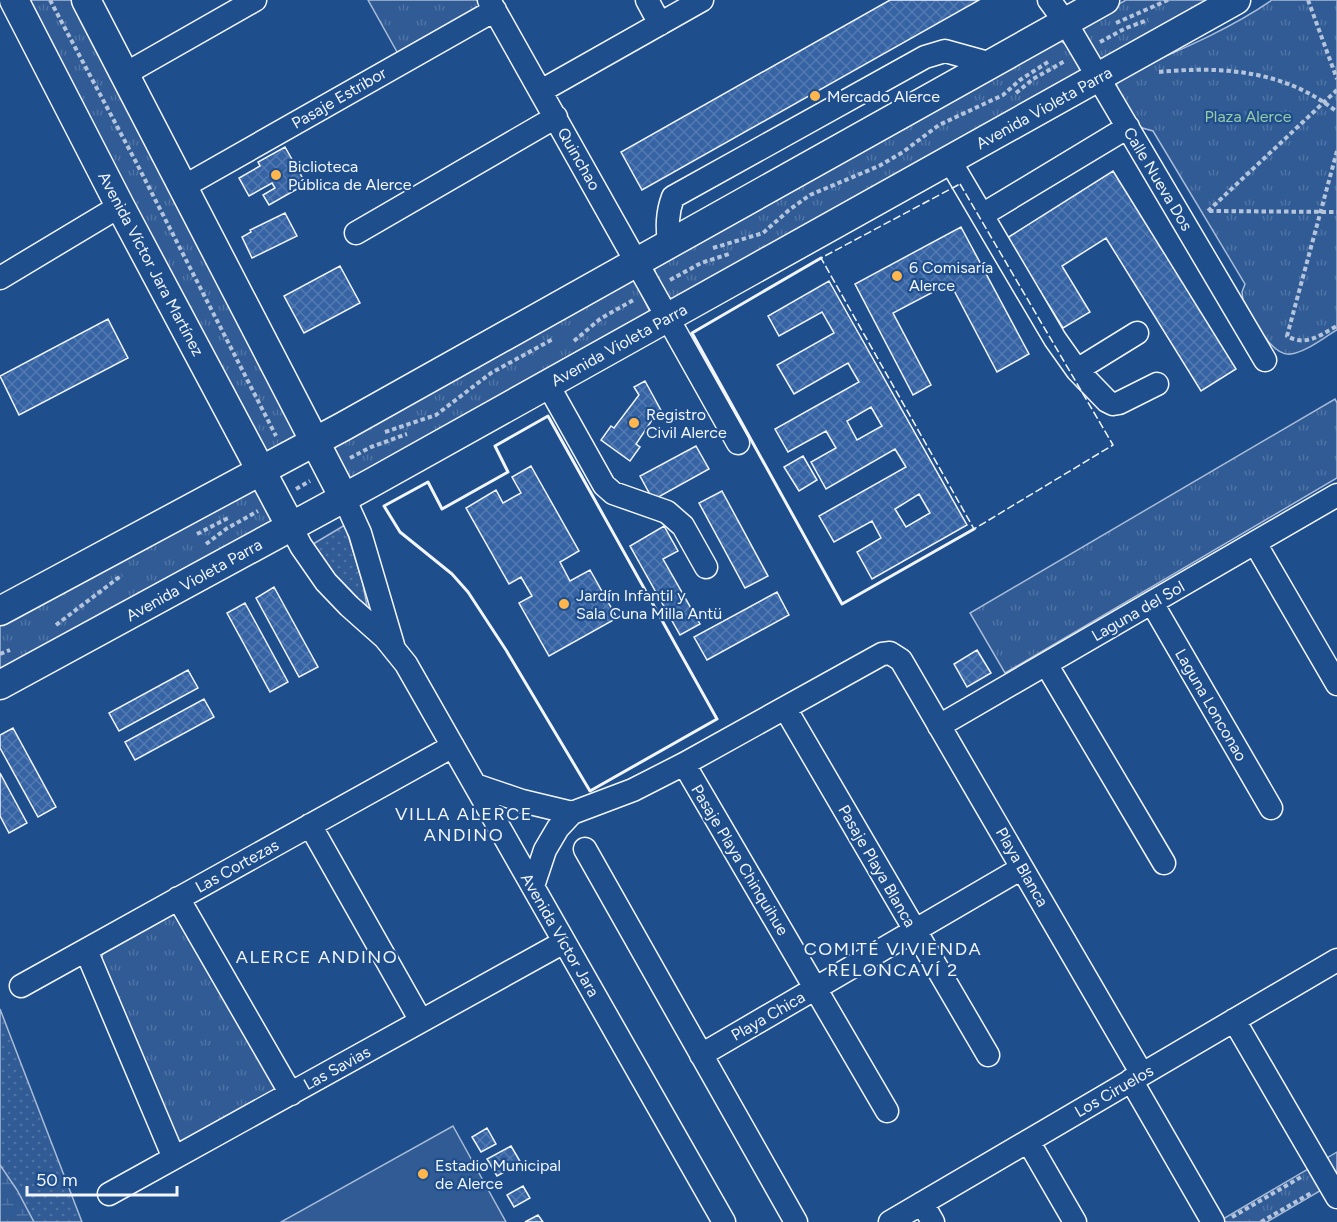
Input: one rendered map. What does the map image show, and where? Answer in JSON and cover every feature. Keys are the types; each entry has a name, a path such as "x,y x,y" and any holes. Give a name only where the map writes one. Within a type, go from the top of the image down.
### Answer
{"main road":[{"name":"Avenida Víctor Jara Martínez","path":"14,0 120,206 291,528"},
{"path":"86,0 344,498"},
{"path":"0,611 316,441 1105,0"},
{"name":"Avenida Violeta Parra","path":"0,685 291,528 1236,0"}],"street":[{"path":"125,74 255,0"},
{"path":"647,0 660,24"},
{"path":"541,92 702,0"},
{"name":"Calle Nueva Dos","path":"1049,0 1066,23 1265,360"},
{"name":"Quinchao","path":"492,5 638,261 738,443"},
{"name":"Pasaje Estribor","path":"183,187 492,5"},
{"path":"669,244 667,223 673,197 937,52 945,51 992,64"},
{"path":"356,233 556,117"},
{"path":"982,215 1128,127"},
{"path":"950,161 1055,339 1077,370 1107,401 1113,404 1156,384"},
{"path":"0,278 120,206"},
{"path":"1077,370 1137,333"},
{"path":"548,385 604,485 613,493 667,512 683,526 706,567"},
{"name":"Laguna del Sol","path":"939,726 1337,495"},
{"name":"Avenida Víctor Jara","path":"344,498 360,533 390,643"},
{"name":"Avenida Víctor Jara","path":"291,528 305,553 330,587 390,643 416,680 724,1222"},
{"path":"1255,543 1337,684"},
{"name":"Laguna Lonconao","path":"1152,603 1271,808"},
{"name":"Playa Blanca","path":"785,708 882,654 890,653 901,660 1022,867 1213,1222"},
{"path":"1046,664 1164,863"},
{"path":"532,886 545,850 558,828 572,813 633,790 785,708"},
{"name":"Pasaje Playa Blanca","path":"785,708 988,1055"},
{"name":"Las Cortezas","path":"21,986 453,746"},
{"name":"Pasaje Playa Chinquihue","path":"684,764 887,1111"},
{"path":"475,785 522,801 572,813"},
{"path":"310,825 421,1022"},
{"path":"585,849 796,1222"},
{"name":"Playa Chica","path":"701,1055 1022,867"},
{"path":"178,898 291,1094"},
{"name":"Las Savias","path":"109,1194 564,942"},
{"path":"86,950 174,1158"},
{"name":"Los Ciruelos","path":"890,1222 928,1213 1028,1141 1337,960"},
{"path":"1234,1020 1328,1182"},
{"path":"1028,1141 1075,1222"}],"path":[{"path":"50,0 137,164 279,442"},
{"path":"1108,28 1168,0"},
{"path":"1308,0 1337,79"},
{"path":"710,249 740,242 763,233 810,195 885,163 939,125 1003,95 1020,80 1048,62"},
{"path":"1152,73 1211,69 1268,76 1293,85 1337,112"},
{"path":"1337,90 1209,210 1337,212"},
{"path":"1337,150 1287,336 1297,341 1309,341 1337,326"},
{"path":"598,314 604,316"},
{"path":"382,433 436,415 491,373 556,337"},
{"path":"190,537 215,526 236,513"},
{"path":"54,626 123,574"},
{"path":"0,654 13,649"},
{"path":"1224,1222 1328,1182"},
{"path":"1261,1222 1328,1182"}],"green space":[{"path":"27,0 73,0 300,434 264,455"},
{"path":"368,0 478,0 480,11 401,59"},
{"path":"1126,0 1217,0 1102,63 1085,38 1083,28 1085,23"},
{"name":"Plaza Alerce","path":"1272,0 1337,0 1337,330 1308,348 1291,354 1276,349 1263,334 1243,300 1242,292 1245,284 1153,131 1139,127 1116,82 1125,74 1219,31"},
{"path":"1055,39 1064,43 1072,51 1080,71 673,300 664,290 654,267"},
{"path":"632,279 650,312 351,481 331,447"},
{"path":"1335,399 1337,403 1337,478 1005,673 970,613"},
{"path":"253,489 272,523 0,673 0,624"},
{"path":"345,525 363,584 367,606 342,586 313,544"},
{"path":"176,911 278,1089 180,1144 102,965 105,950"},
{"path":"0,1009 82,1222 0,1222"},
{"path":"1337,1152 1337,1181 1267,1222 1218,1222"},
{"path":"0,1165 17,1190 34,1222 0,1222"}],"shaded area":[{"name":"Estadio Municipal de Alerce","path":"453,1126 506,1222 281,1222"}],"building":[{"path":"890,0 979,0 642,190 621,152"},
{"path":"285,147 306,184 269,205 263,195 275,188 272,183 249,196 239,178 260,166 258,162"},
{"path":"1113,171 1236,369 1201,391 1106,238 1062,266 1090,312 1063,328 1007,238"},
{"path":"285,213 297,236 252,258 242,237 251,232 250,230"},
{"path":"961,227 1029,354 997,372 950,283 893,313 931,385 913,395 855,284"},
{"path":"340,266 360,303 304,333 284,296"},
{"path":"829,281 967,525 872,579 857,552 881,538 872,521 834,542 819,516 906,467 895,449 826,489 811,462 836,448 826,431 788,452 775,429 859,382 848,363 794,394 777,365 834,333 822,312 779,336 768,316","holes":["871,407 882,426 857,440 847,421","919,494 930,513 906,527 895,509"]},
{"path":"108,319 128,358 19,415 0,376"},
{"name":"Registro Civil Alerce","path":"645,381 663,414 652,420 636,444 640,447 630,461 601,440 611,426 614,428 639,395 634,387"},
{"path":"696,446 709,469 653,500 640,476"},
{"path":"803,456 817,480 799,491 784,467"},
{"path":"531,466 579,551 560,562 570,581 590,570 617,618 549,656 519,603 532,596 521,577 509,584 466,508 496,490 503,503 521,493 512,477"},
{"path":"722,491 768,576 745,588 699,503"},
{"path":"664,526 678,551 663,559 700,624 680,635 630,546"},
{"path":"274,587 318,667 299,677 256,598"},
{"path":"777,592 789,615 707,660 694,637"},
{"path":"245,603 288,682 270,692 227,613"},
{"path":"977,650 991,673 967,687 954,664"},
{"path":"188,670 198,688 119,731 109,713"},
{"path":"204,699 214,717 135,760 125,742"},
{"path":"13,728 56,807 38,817 0,748 0,735"},
{"path":"0,773 27,823 9,833 0,816"},
{"path":"487,1128 496,1144 481,1152 472,1137"},
{"path":"511,1146 521,1163 497,1176 487,1159"},
{"path":"523,1186 530,1198 514,1207 507,1195"},
{"path":"538,1215 543,1222 525,1222"}],"fence":[{"path":"960,184 1113,445 974,529 821,258 960,184"}],"wall":[{"path":"821,258 692,333 842,604 974,529"},
{"path":"548,416 717,719 590,791 506,650 468,592 452,574 400,532 384,506 428,482 442,509 508,472 495,446 548,416"}],"place":[{"name":"Mercado Alerce","path":"815,96"},
{"name":"Biclioteca Pública de Alerce","path":"276,175"},
{"name":"6 Comisaría Alerce","path":"897,276"},
{"name":"Registro Civil Alerce","path":"634,423"},
{"name":"Jardín Infantil y Sala Cuna Milla Antü","path":"564,604"},
{"name":"Estadio Municipal de Alerce","path":"423,1174"}],"district":[{"name":"VILLA ALERCE ANDINO","path":"464,824"},
{"name":"ALERCE ANDINO","path":"317,957"},
{"name":"COMITÉ VIVIENDA RELONCAVÍ 2","path":"893,959"}]}
